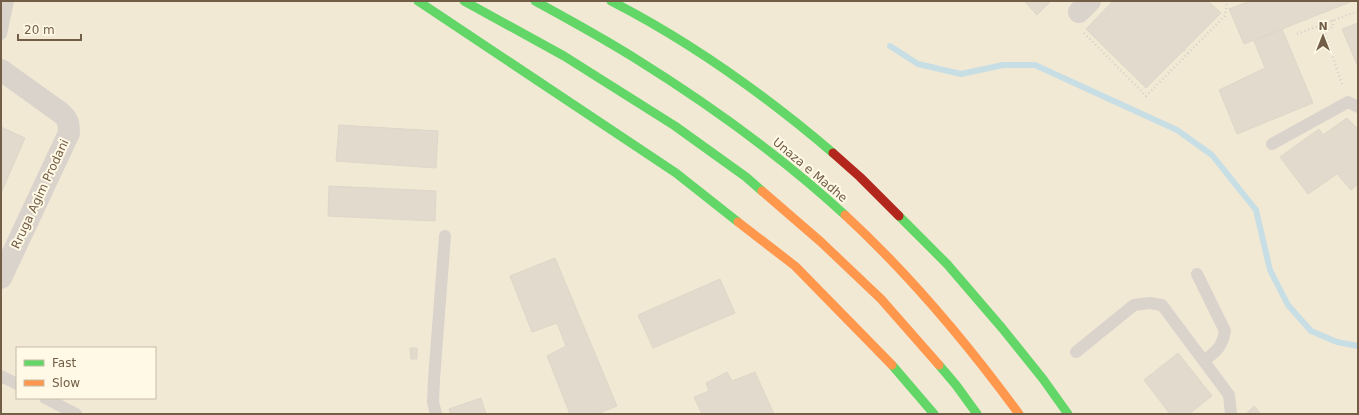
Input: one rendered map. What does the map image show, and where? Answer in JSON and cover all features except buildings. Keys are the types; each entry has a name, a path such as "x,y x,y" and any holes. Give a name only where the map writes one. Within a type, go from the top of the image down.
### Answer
{"highway":[{"path":"418,1 676,173 789,261 894,367 934,414"},
{"path":"464,1 564,56 675,126 746,177 821,242 881,299 956,385 977,414"},
{"name":"Unaza e Madhe","path":"536,1 632,56 686,92 764,147 823,195 865,234 917,287 986,369 1019,414"},
{"path":"611,1 642,17 723,68 802,127 860,177 947,264 1002,328 1043,379 1068,414"}],"street":[{"name":"Rruga Agim Prodani","path":"1,70 61,113 67,118 69,125 69,133 4,265"}],"lane":[{"path":"1,34 8,1"},
{"path":"1272,144 1353,104"},
{"path":"436,414 433,402 434,379 445,236"},
{"path":"1197,274 1225,331 1220,347 1204,362"},
{"path":"1076,352 1134,305 1162,305 1229,395 1231,414"},
{"path":"1,376 16,384"},
{"path":"47,399 76,414"}],"path":[{"path":"1083,33 1146,96 1225,16 1227,1"},
{"path":"1297,34 1358,11"},
{"path":"1333,20 1333,27 1324,31 1353,104"},
{"path":"1184,50 1189,54"}],"shaded area":[{"path":"1,1 1358,1 1358,414 1,414"}],"waterway":[{"path":"890,46 918,64 961,74 1003,65 1035,65 1177,130 1212,155 1256,210 1270,270 1288,305 1311,331 1337,342 1358,346"}],"traffic: fast":[{"path":"418,1 676,173 738,222"},
{"path":"464,1 564,56 675,126 746,177 762,191"},
{"path":"535,1 621,50 715,111 795,171 845,215"},
{"path":"611,1 670,34 754,90 833,153"},
{"path":"899,216 947,264 1002,328 1043,379 1068,414"},
{"path":"892,365 934,414"},
{"path":"939,365 977,414"}],"traffic: slow":[{"path":"762,191 821,242 881,299 939,365"},
{"path":"845,215 892,261 937,310 979,361 1019,414"},
{"path":"738,222 795,266 892,365"}],"traffic: jam":[{"path":"833,153 860,177 899,216"}]}
